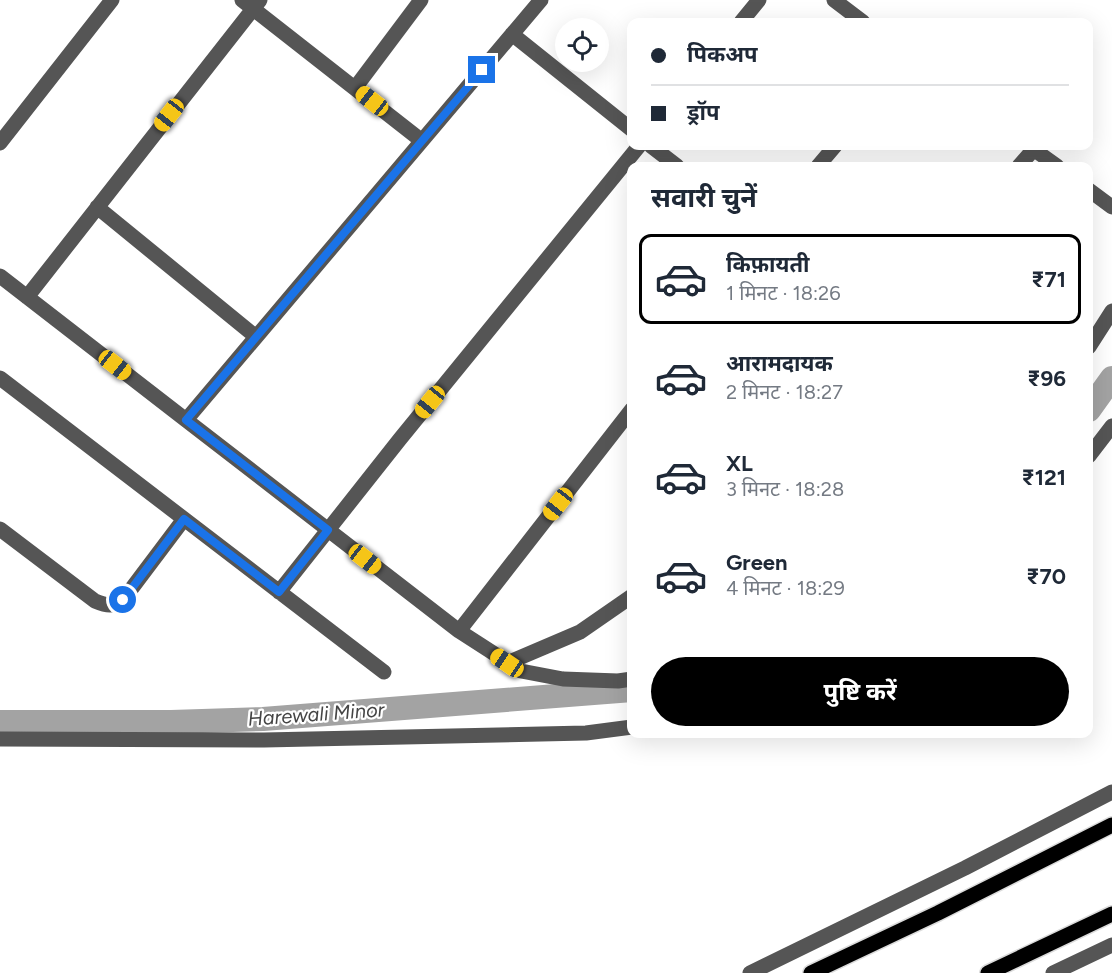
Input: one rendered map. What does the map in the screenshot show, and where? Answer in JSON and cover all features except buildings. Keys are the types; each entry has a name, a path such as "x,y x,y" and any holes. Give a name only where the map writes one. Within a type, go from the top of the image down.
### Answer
{"main road":[{"path":"811,973 938,913 1112,825"},
{"path":"988,973 1112,914"}],"street":[{"path":"0,143 112,0"},
{"path":"355,88 421,0"},
{"path":"186,420 541,0"},
{"path":"744,18 759,0"},
{"path":"834,0 858,18"},
{"path":"27,297 252,3 422,141"},
{"path":"512,34 627,126"},
{"path":"279,592 636,150"},
{"path":"656,150 673,162"},
{"path":"822,162 832,150"},
{"path":"1036,150 1052,162"},
{"path":"1093,193 1112,207"},
{"path":"97,207 255,336"},
{"path":"0,276 459,631 507,663 521,671 563,679 627,680"},
{"path":"1093,341 1112,311"},
{"path":"0,378 384,672"},
{"path":"459,631 627,415"},
{"path":"1093,451 1112,426"},
{"path":"0,530 95,601 106,606 115,606 123,600 184,519"},
{"path":"507,663 580,632 627,599"},
{"path":"0,739 264,740 586,733 627,728"},
{"path":"750,973 965,868 1112,792"},
{"path":"1053,973 1112,945"}],"waterway":[{"name":"Harewali Minor","path":"1093,404 1112,378"},
{"name":"Harewali Minor","path":"0,722 171,722 263,719 627,690"}],"route":[{"path":"123,600 184,519 279,592 328,530 186,420 482,70"}]}
